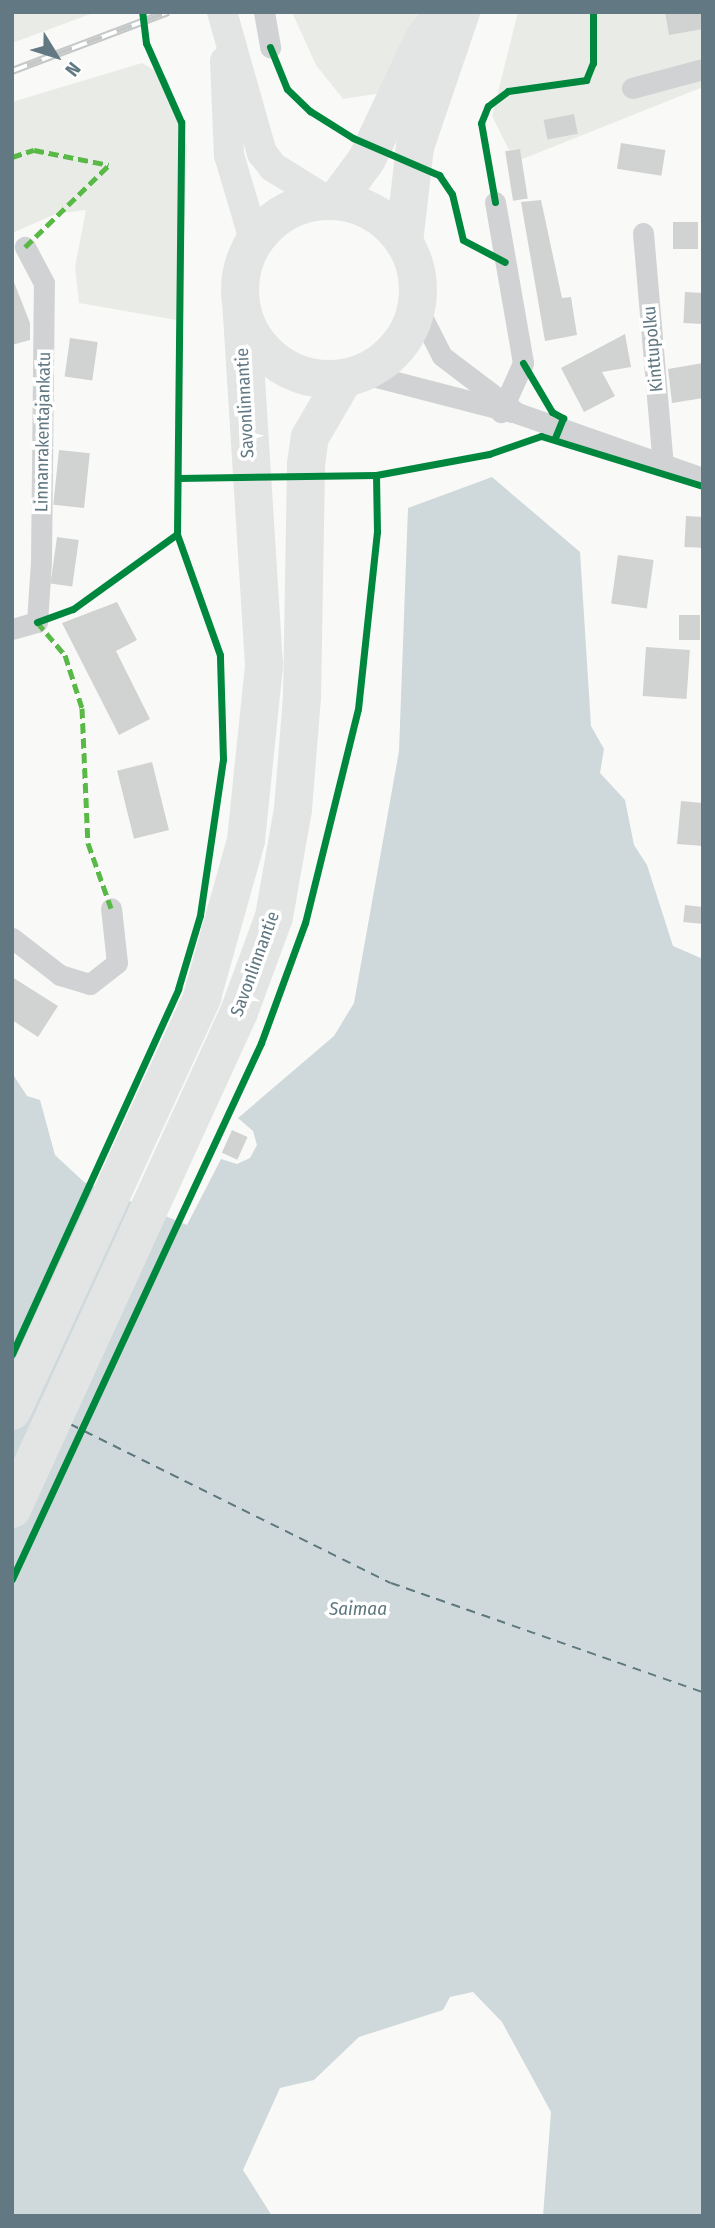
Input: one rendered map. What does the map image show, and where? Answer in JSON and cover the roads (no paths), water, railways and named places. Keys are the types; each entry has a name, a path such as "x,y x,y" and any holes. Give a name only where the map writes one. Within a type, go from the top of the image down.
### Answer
{"highway":[{"path":"445,12 425,38 367,159 330,197 285,212 255,243 240,282 242,311 268,352 288,369 354,378 401,344 416,307 404,243 415,147 461,12"},
{"path":"330,197 379,217 404,243"},
{"name":"Savonlinnantie","path":"12,1411 202,997 246,840 261,716 264,665 242,311"},
{"name":"Savonlinnantie","path":"12,1509 239,1012 274,917 293,809 306,600 306,464 310,437 354,378"}],"main road":[{"path":"224,21 262,153 273,167 330,197"},
{"path":"224,21 226,134 255,243"}],"street":[{"path":"264,12 270,47"},
{"path":"632,88 703,69"},
{"path":"495,202 523,363 513,411"},
{"name":"Kinttupolku","path":"643,233 663,465"},
{"name":"Linnanrakentajankatu","path":"12,629 37,622 44,283 25,247"},
{"path":"416,307 442,356 513,411"},
{"path":"354,378 413,382 513,411 703,478"},
{"path":"12,938 80,986 104,977 117,963 111,908"}],"water":[{"name":"Saimaa","path":"492,477 580,552 591,726 604,749 600,773 625,800 634,845 647,865 673,946 703,959 703,2216 543,2216 551,2112 502,2022 473,1992 450,1997 443,2010 359,2037 314,2080 280,2088 243,2170 272,2216 12,2216 12,1073 27,1096 40,1100 55,1155 84,1182 187,1225 221,1159 237,1164 250,1158 257,1145 253,1131 238,1118 334,1036 354,1003 399,751 408,508"}],"railway":[{"path":"12,71 168,12"}]}
